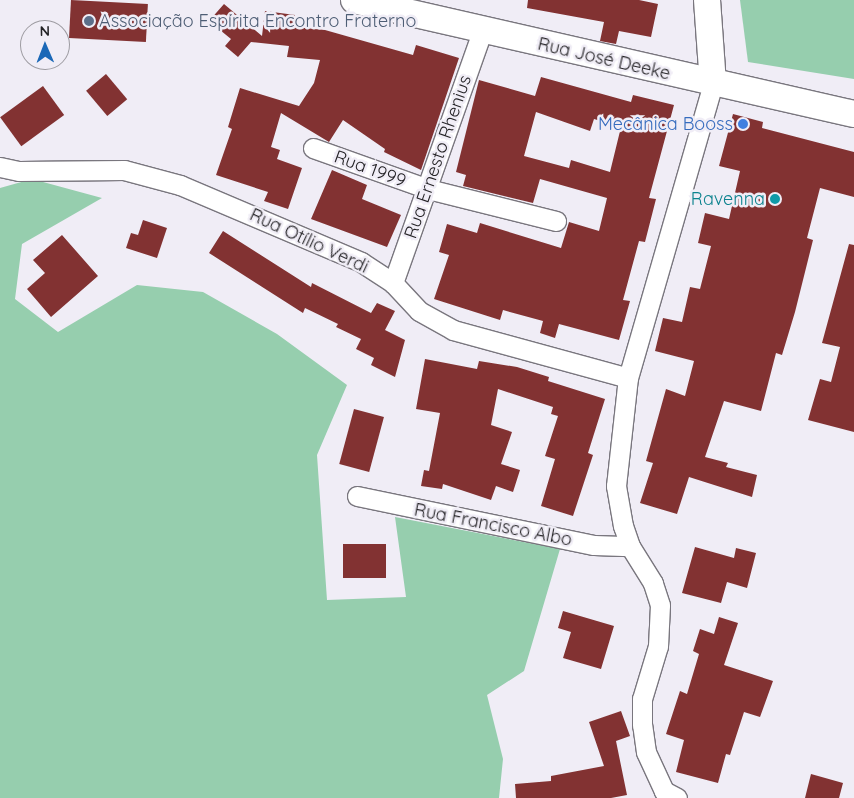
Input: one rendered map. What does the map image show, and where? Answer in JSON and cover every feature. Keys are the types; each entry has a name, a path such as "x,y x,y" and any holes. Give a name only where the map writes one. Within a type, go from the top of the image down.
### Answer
{"street":[{"name":"Rua José Deeke","path":"354,0 854,114"},
{"path":"668,796 646,752 642,725 642,700 658,646 660,605 654,584 630,546 618,507 616,486 628,378 714,83 707,0"},
{"name":"Rua Ernesto Rhenius","path":"393,283 428,189 482,30"},
{"name":"Rua 1999","path":"313,148 428,189 556,221"},
{"name":"Rua Otílio Verdi","path":"0,167 20,171 124,170 149,175 219,200 361,262 393,283 419,311 453,330 484,341 628,378"},
{"name":"Rua Francisco Albo","path":"357,496 594,545 630,546"}],"green space":[{"path":"740,0 854,0 854,79 748,62"},
{"path":"32,179 102,198 22,244 15,299 58,332 137,285 203,292 277,334 347,385 317,455 327,600 406,597 395,517 560,549 524,671 487,695 503,759 499,798 0,798 0,188"}],"building":[{"path":"71,0 148,4 146,42 70,38"},
{"path":"528,0 639,0 658,4 651,37 619,31 616,44 600,41 604,22 527,8"},
{"path":"224,4 262,36 265,11 295,15 294,27 325,30 413,55 416,45 459,58 421,170 384,152 385,149 343,120 329,142 281,113 271,147 280,150 277,159 302,168 288,209 264,201 268,192 216,175 232,129 228,127 240,88 299,106 314,83 320,60 287,57 289,46 251,42 238,57 225,46 231,39 209,21"},
{"path":"106,74 127,99 107,116 86,91"},
{"path":"541,77 631,102 633,95 674,105 649,198 656,199 645,242 639,241 623,300 630,301 619,340 559,324 555,338 540,333 543,321 503,310 500,320 434,299 449,255 439,252 447,224 477,233 480,223 561,248 569,222 599,231 607,198 540,179 533,203 463,186 466,175 456,172 479,80 535,96","holes":["536,112 590,131 594,119 621,127 610,172 571,160 569,168 524,156"]},
{"path":"43,86 64,115 21,146 0,117"},
{"path":"733,114 763,122 762,128 854,152 854,197 820,188 807,238 813,240 795,312 782,355 776,353 761,411 724,401 705,457 728,463 726,467 757,475 752,497 689,477 677,514 640,503 653,463 646,461 666,389 685,396 694,361 655,351 663,318 682,322 690,287 700,289 711,246 698,243 705,213 729,219 740,171 719,166"},
{"path":"332,170 367,185 362,199 401,215 387,247 311,219"},
{"path":"143,220 167,228 157,258 126,248 131,233 138,235"},
{"path":"223,231 311,287 312,283 371,313 377,303 395,311 385,330 405,340 395,377 371,365 374,358 356,349 361,339 336,327 338,324 305,308 303,313 209,253"},
{"path":"62,235 98,276 51,317 27,289 45,273 33,260"},
{"path":"849,244 854,245 854,432 808,420 820,379 831,382 840,347 822,343"},
{"path":"425,359 477,369 479,361 517,367 549,377 548,381 605,399 588,453 593,455 573,516 541,506 555,459 545,456 558,416 551,414 553,407 498,389 491,425 512,432 501,464 520,470 513,492 496,486 491,500 443,484 442,489 421,486 424,470 429,471 440,413 416,409"},
{"path":"354,409 384,417 369,472 339,464"},
{"path":"343,544 386,544 386,578 343,578"},
{"path":"695,547 734,558 736,548 756,553 747,588 727,582 721,603 682,593"},
{"path":"563,611 614,626 601,669 563,658 571,632 558,628"},
{"path":"719,617 738,623 724,665 773,681 760,717 744,712 730,755 726,754 718,783 676,772 684,740 666,734 680,691 687,694 699,654 693,651 700,629 714,634"},
{"path":"621,711 630,736 616,741 627,795 611,798 516,798 515,784 551,781 551,776 604,766 589,722"},
{"path":"811,774 843,783 839,798 805,798"}],"place":[{"name":"Associação Espírita Encontro Fraterno","path":"89,21"},
{"name":"Mecânica Booss","path":"743,124"},
{"name":"Ravenna","path":"775,199"}]}
